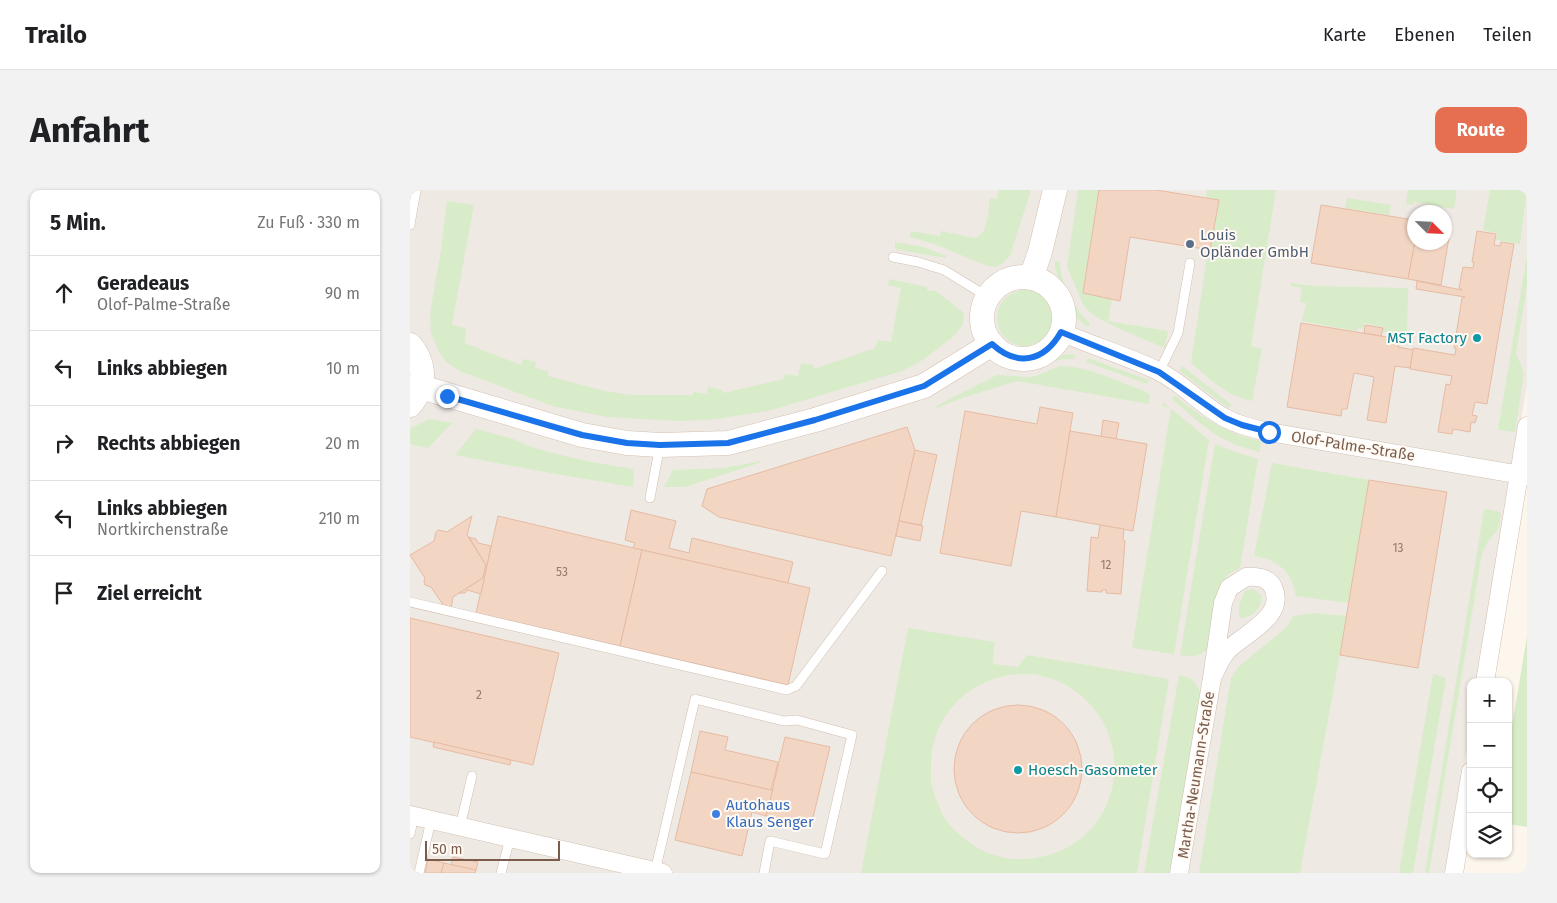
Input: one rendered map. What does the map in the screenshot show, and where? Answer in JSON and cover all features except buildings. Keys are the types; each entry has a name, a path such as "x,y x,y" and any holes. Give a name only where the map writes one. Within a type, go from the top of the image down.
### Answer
{"main road":[{"path":"1032,278 1055,190"},
{"path":"1019,277 1032,278 1052,289 1059,298 1064,315 1061,332 1055,343 1047,351 1036,357 1024,359 1012,357 1001,352 992,344 985,333 982,321 983,308 988,297 996,287 1007,280 1019,277"},
{"path":"410,345 422,364 423,376 416,396 582,435 627,443 660,445 728,443 815,420 904,393 931,382 992,344"}],"street":[{"name":"Olof-Palme-Straße","path":"1061,332 1159,372 1225,418 1242,425 1269,432 1523,476"},
{"path":"1486,678 1523,476 1527,426"},
{"name":"Martha-Neumann-Straße","path":"1179,873 1223,603 1229,588 1246,577 1257,577 1269,582 1273,586 1276,595 1272,612 1264,622 1226,652 1212,678"},
{"path":"1454,873 1467,795"},
{"path":"412,816 659,872"}],"lane":[{"path":"410,225 416,190"},
{"path":"893,257 944,270 988,297"},
{"path":"1159,372 1178,333 1190,263"},
{"path":"650,498 660,445"},
{"path":"410,602 786,690 796,686 882,572"},
{"path":"659,872 695,699 784,721 797,720 852,735 825,854 770,842 764,873"},
{"path":"460,827 472,776"},
{"path":"410,834 412,816"},
{"path":"419,873 431,820"},
{"path":"501,873 510,838"}],"shaded area":[{"path":"410,190 1527,190 1527,385 1479,678 1467,678 1467,750 1446,873 410,873"}],"green space":[{"path":"999,190 1031,190 1010,256 996,267 985,265 937,245 910,237 911,231 940,236 941,231 975,238 980,235 985,227 990,198 997,199"},
{"path":"1078,190 1100,190 1083,293 1112,299 1108,321 1168,331 1165,348 1110,324 1090,312 1084,306 1067,267"},
{"path":"1207,190 1276,190 1251,346 1262,349 1252,401 1227,391 1191,363 1208,250 1210,250 1219,200 1206,197"},
{"path":"1408,190 1457,190 1454,209 1452,209 1452,205 1431,205 1414,202 1413,205 1406,204"},
{"path":"1490,190 1527,190 1520,244 1496,240 1497,233 1483,230"},
{"path":"1347,198 1391,205 1389,215 1345,208"},
{"path":"447,201 474,205 452,325 466,328 465,343 521,365 523,359 536,362 535,368 548,371 548,376 605,391 631,395 692,395 694,392 707,394 708,387 722,390 723,393 783,379 785,374 798,376 801,363 814,365 814,369 875,348 878,340 891,342 901,288 888,285 889,279 927,287 927,290 936,291 964,313 963,324 954,336 923,360 902,371 768,411 709,420 678,421 607,417 552,406 460,371 445,361 438,350 431,333 430,313"},
{"path":"895,242 924,247 946,256 946,258 898,250 895,248"},
{"path":"1527,255 1527,286 1516,353 1524,373 1515,432 1498,430"},
{"path":"1055,261 1060,262 1065,286 1079,312 1090,323 1088,327 1073,311 1058,276"},
{"path":"1291,283 1313,286 1408,288 1407,339 1397,337 1396,334 1383,332 1383,327 1364,323 1363,329 1358,328 1356,331 1302,321 1306,303 1300,302 1302,288 1290,286"},
{"path":"1025,290 1040,295 1048,303 1053,318 1048,333 1040,341 1025,346 1010,341 1002,333 997,318 1002,303 1010,295"},
{"path":"1069,354 1076,355 1074,359 1058,360 1029,369 1011,368 1012,364 1034,364"},
{"path":"1088,358 1149,380 1147,384 1086,362"},
{"path":"1060,366 1092,371 1144,391 1150,394 1149,404 1017,381 937,408 936,406 997,375 1036,376"},
{"path":"1182,366 1232,405 1228,408 1180,371"},
{"path":"1174,395 1215,424 1237,434 1261,441 1260,452 1233,443 1212,432 1172,399"},
{"path":"1163,402 1170,408 1162,406"},
{"path":"1171,409 1209,440 1174,654 1132,648"},
{"path":"429,419 452,423 428,448 410,444 410,429"},
{"path":"476,429 514,439 528,446 549,452 591,462 634,469 633,487 455,455"},
{"path":"1215,444 1258,459 1240,568 1227,576 1221,585 1214,611 1210,645 1201,654 1180,655"},
{"path":"762,461 685,487 664,487 673,470 723,468"},
{"path":"1272,463 1369,480 1349,603 1296,596 1286,571 1278,564 1254,556"},
{"path":"1484,509 1501,512 1499,528 1488,541 1482,553 1429,873 1425,873"},
{"path":"1254,589 1261,595 1259,608 1253,614 1240,618 1239,607 1243,596 1246,590"},
{"path":"1314,613 1347,616 1300,873 1199,873 1231,678 1238,667 1287,627 1293,616"},
{"path":"908,628 995,642 993,664 1018,667 1027,655 1169,679 1137,873 861,873","holes":["1035,674 1064,684 1089,703 1106,727 1114,754 1113,782 1105,808 1089,831 1066,848 1036,858 1006,858 978,848 962,837 947,822 931,784 932,754 935,738 941,723 961,698 974,688 989,681 1008,675"]},
{"path":"1527,636 1527,827 1512,825 1512,726"},
{"path":"1433,674 1446,678 1413,873 1399,873"},
{"path":"1179,675 1193,681 1201,694 1172,873 1144,873"}],"place":[{"name":"Louis Opländer GmbH","path":"1190,244"},
{"name":"MST Factory","path":"1477,338"},
{"name":"Hoesch-Gasometer","path":"1018,770"},
{"name":"Autohaus Klaus Senger","path":"716,814"}],"route":[{"path":"447,396 582,435 627,443 660,445 728,443 815,420 924,386 992,344 1001,352 1012,357 1024,359 1036,357 1047,351 1055,343 1061,332 1159,372 1225,418 1242,425 1269,432"}]}
